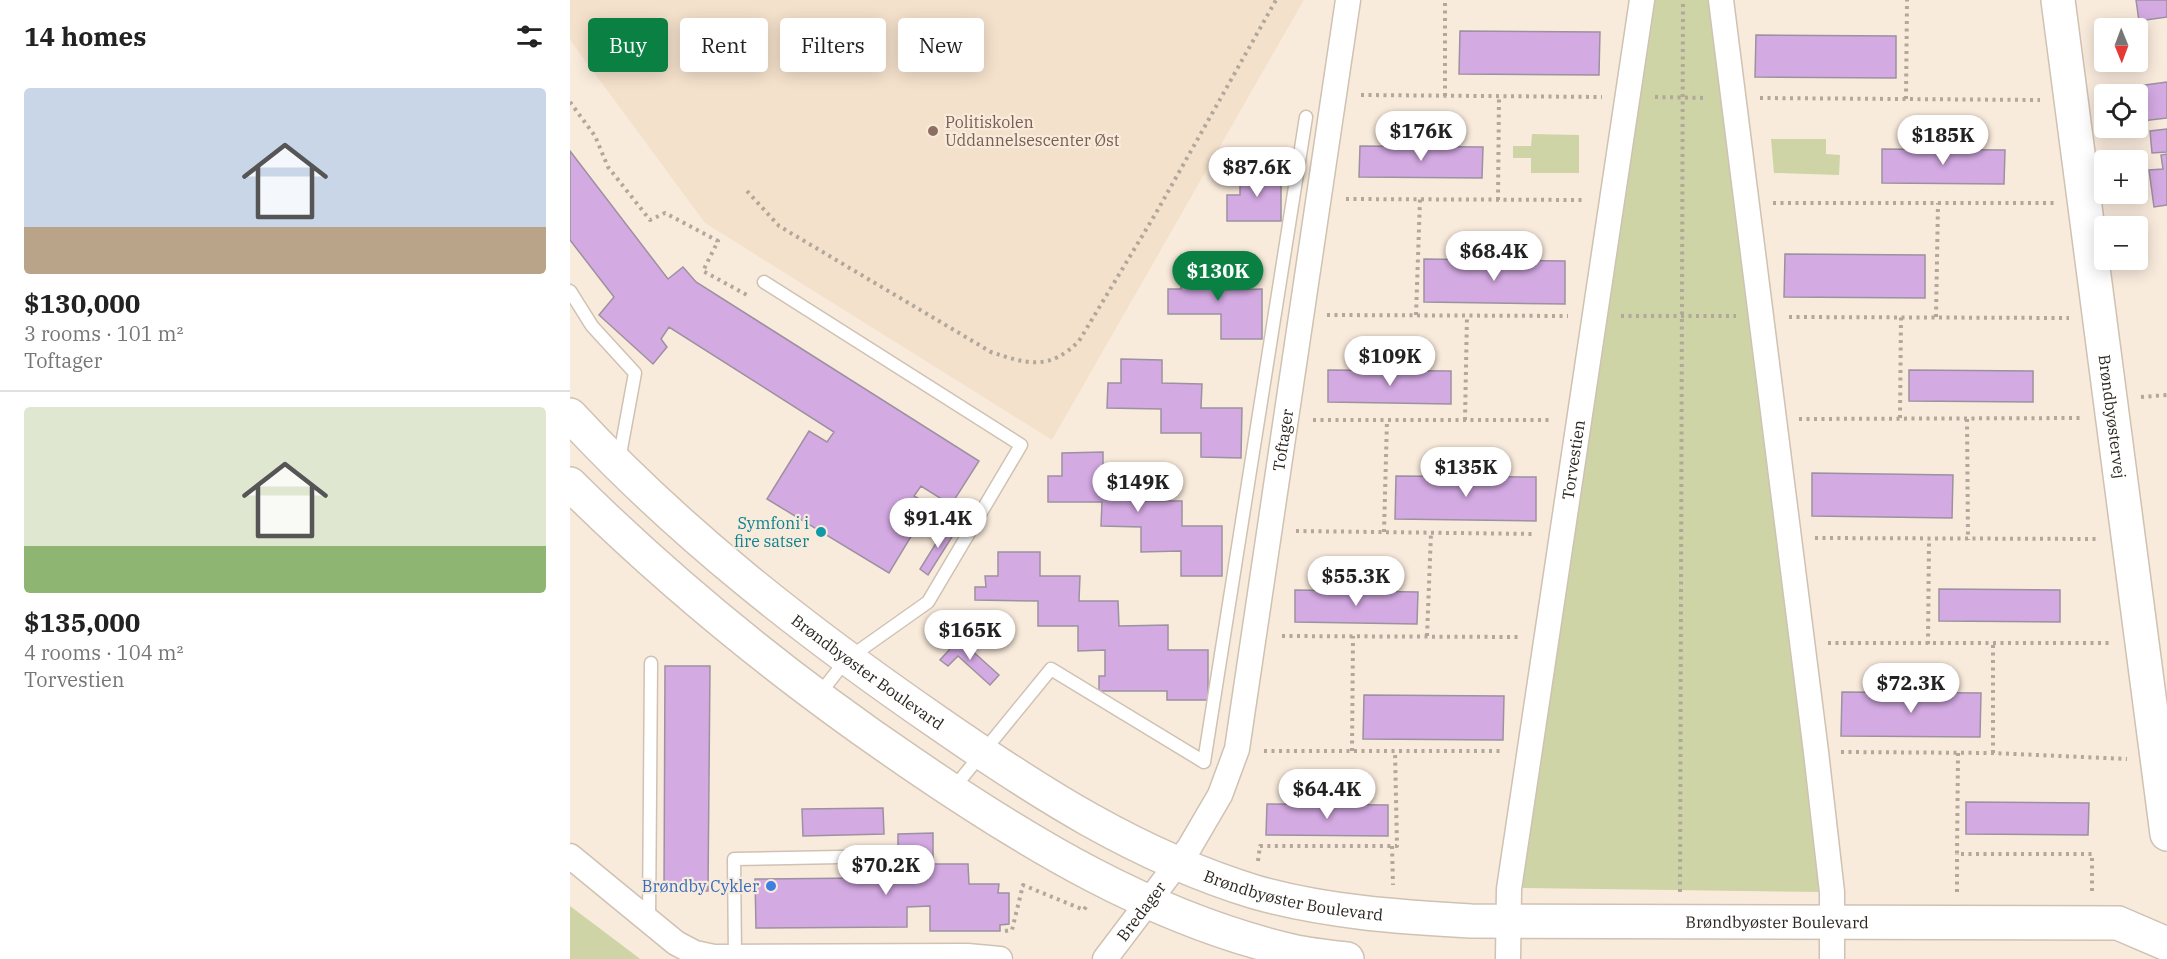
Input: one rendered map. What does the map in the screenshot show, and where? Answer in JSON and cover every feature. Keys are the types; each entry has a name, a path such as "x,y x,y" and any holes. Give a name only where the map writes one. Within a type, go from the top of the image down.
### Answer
{"street":[{"name":"Toftager","path":"1178,864 1220,795 1237,749 1348,0"},
{"name":"Torvestien","path":"1508,959 1509,889 1642,0"},
{"path":"1721,0 1749,204 1787,538 1816,752 1832,892 1832,959"},
{"name":"Brøndbyøstervej","path":"2058,0 2129,538 2155,640 2158,761 2167,834"},
{"name":"Brøndbyøster Boulevard","path":"570,415 712,554 846,660 982,753 1125,841 1178,864 1256,892 1312,904 1395,916 1509,921 2118,923 2167,944"},
{"path":"570,484 670,580 818,697 951,791 1024,836 1148,902 1226,933 1294,952 1347,959"},
{"path":"570,856 676,943 695,953 735,957 967,956 1000,959"},
{"name":"Bredager","path":"1105,959 1178,864"},
{"path":"2148,959 2167,954"}],"lane":[{"path":"951,791 1051,669 1204,762 1306,117"},
{"path":"764,282 1022,445 928,602 846,660 818,697"},
{"path":"570,291 592,326 635,373 618,464"},
{"path":"649,920 651,663"},
{"path":"735,957 734,859 891,856"}],"path":[{"path":"747,191 779,226 991,352 1026,363 1063,357 1079,341 1150,223 1276,0"},
{"path":"1445,0 1445,96"},
{"path":"1680,923 1683,0"},
{"path":"1906,99 1907,0"},
{"path":"1334,95 2071,100"},
{"path":"1498,200 1499,96"},
{"path":"570,102 595,136 608,167 650,220 665,213 718,241 703,271 746,296 764,282"},
{"path":"1318,199 1613,200"},
{"path":"1416,315 1420,199"},
{"path":"1936,317 1938,203"},
{"path":"1749,204 2085,204"},
{"path":"1301,315 2100,318"},
{"path":"1465,420 1467,315"},
{"path":"1900,418 1901,317"},
{"path":"1967,418 1968,540"},
{"path":"1773,419 2113,418"},
{"path":"1286,420 1579,420"},
{"path":"1384,532 1387,420"},
{"path":"1269,531 1562,535"},
{"path":"1427,636 1431,533"},
{"path":"1787,538 1968,540 2129,538"},
{"path":"1928,644 1929,539"},
{"path":"1254,634 1546,637"},
{"path":"1352,751 1353,636"},
{"path":"1802,643 1993,644 2155,640"},
{"path":"1993,644 1993,753"},
{"path":"1237,749 1395,752 1530,751"},
{"path":"1256,892 1260,846 1397,846 1395,752"},
{"path":"1816,752 1993,753 2158,761"},
{"path":"1957,922 1958,753"},
{"path":"1957,854 2092,854"},
{"path":"1002,932 1012,930 1023,885 1084,910 1103,880"}],"shaded area":[{"name":"Politiskolen Uddannelsescenter Øst","path":"570,0 1304,0 1052,440 705,223 594,72 668,72 668,18 588,18 588,64 570,40"}],"green space":[{"path":"1650,0 1710,0 1824,892 1521,888"},
{"path":"1532,134 1579,135 1579,173 1531,173 1531,158 1513,158 1513,146 1531,146"},
{"path":"1771,139 1826,139 1826,154 1840,155 1839,175 1774,173"},
{"path":"570,906 639,958 640,959 570,959"}],"building":[{"path":"2136,0 2167,0 2167,17 2148,20 2139,18"},
{"path":"1460,31 1600,32 1599,75 1459,74"},
{"path":"1756,35 1896,36 1896,78 1755,77"},
{"path":"2167,82 2167,118 2148,120 2148,85"},
{"path":"2167,129 2167,152 2152,153 2150,131"},
{"path":"1360,146 1483,147 1482,178 1359,177"},
{"path":"1882,149 2005,150 2004,184 1882,183"},
{"path":"570,151 668,279 683,267 696,282 979,461 951,505 921,486 914,496 930,505 889,573 767,499 809,431 827,442 834,432 669,327 661,339 667,347 653,364 599,315 614,297 570,240"},
{"path":"2167,154 2167,205 2154,207 2149,170 2163,169 2161,155"},
{"path":"1240,172 1281,172 1281,221 1227,221 1227,195 1240,195"},
{"path":"1785,254 1925,255 1925,298 1784,297"},
{"path":"1424,259 1565,261 1565,304 1424,302"},
{"path":"1181,265 1222,265 1222,290 1262,289 1262,339 1221,339 1221,314 1168,314 1168,289 1181,289"},
{"path":"1121,359 1162,360 1162,383 1202,384 1201,408 1242,408 1241,458 1201,457 1201,433 1161,433 1161,409 1107,408 1108,383 1121,383"},
{"path":"1328,370 1451,371 1451,404 1328,402"},
{"path":"1909,370 2033,371 2033,402 1909,401"},
{"path":"1103,452 1103,477 1142,477 1142,501 1182,501 1182,526 1222,526 1222,576 1181,576 1181,551 1141,552 1141,527 1101,526 1102,502 1048,502 1048,476 1062,476 1062,453"},
{"path":"1812,473 1953,475 1952,518 1812,516"},
{"path":"1396,476 1536,477 1536,521 1395,519"},
{"path":"948,524 957,529 928,575 920,569"},
{"path":"998,552 1040,552 1040,576 1080,576 1079,601 1118,601 1119,626 1168,625 1168,650 1208,650 1208,700 1167,700 1167,691 1099,691 1099,676 1105,676 1105,650 1078,651 1078,626 1038,626 1038,601 975,600 975,587 986,587 985,576 998,576"},
{"path":"1939,589 2060,590 2060,622 1939,621"},
{"path":"1295,590 1418,592 1417,624 1295,622"},
{"path":"959,639 999,675 990,685 958,656 948,666 940,660"},
{"path":"665,666 710,666 708,891 664,891"},
{"path":"1842,692 1981,693 1980,737 1841,736"},
{"path":"1364,695 1504,696 1503,740 1363,739"},
{"path":"1966,802 2089,803 2088,835 1966,834"},
{"path":"1267,804 1388,805 1388,836 1266,835"},
{"path":"883,808 884,834 803,836 802,809"},
{"path":"933,833 933,864 968,864 969,884 999,884 998,893 1009,893 1009,924 1000,925 1000,931 930,931 930,906 907,907 907,927 756,928 755,879 863,878 863,865 898,864 898,834"}],"place":[{"name":"Politiskolen Uddannelsescenter Øst","path":"933,131"},
{"name":"Symfoni i fire satser","path":"821,532"},
{"name":"Brøndby Cykler","path":"771,886"}]}
